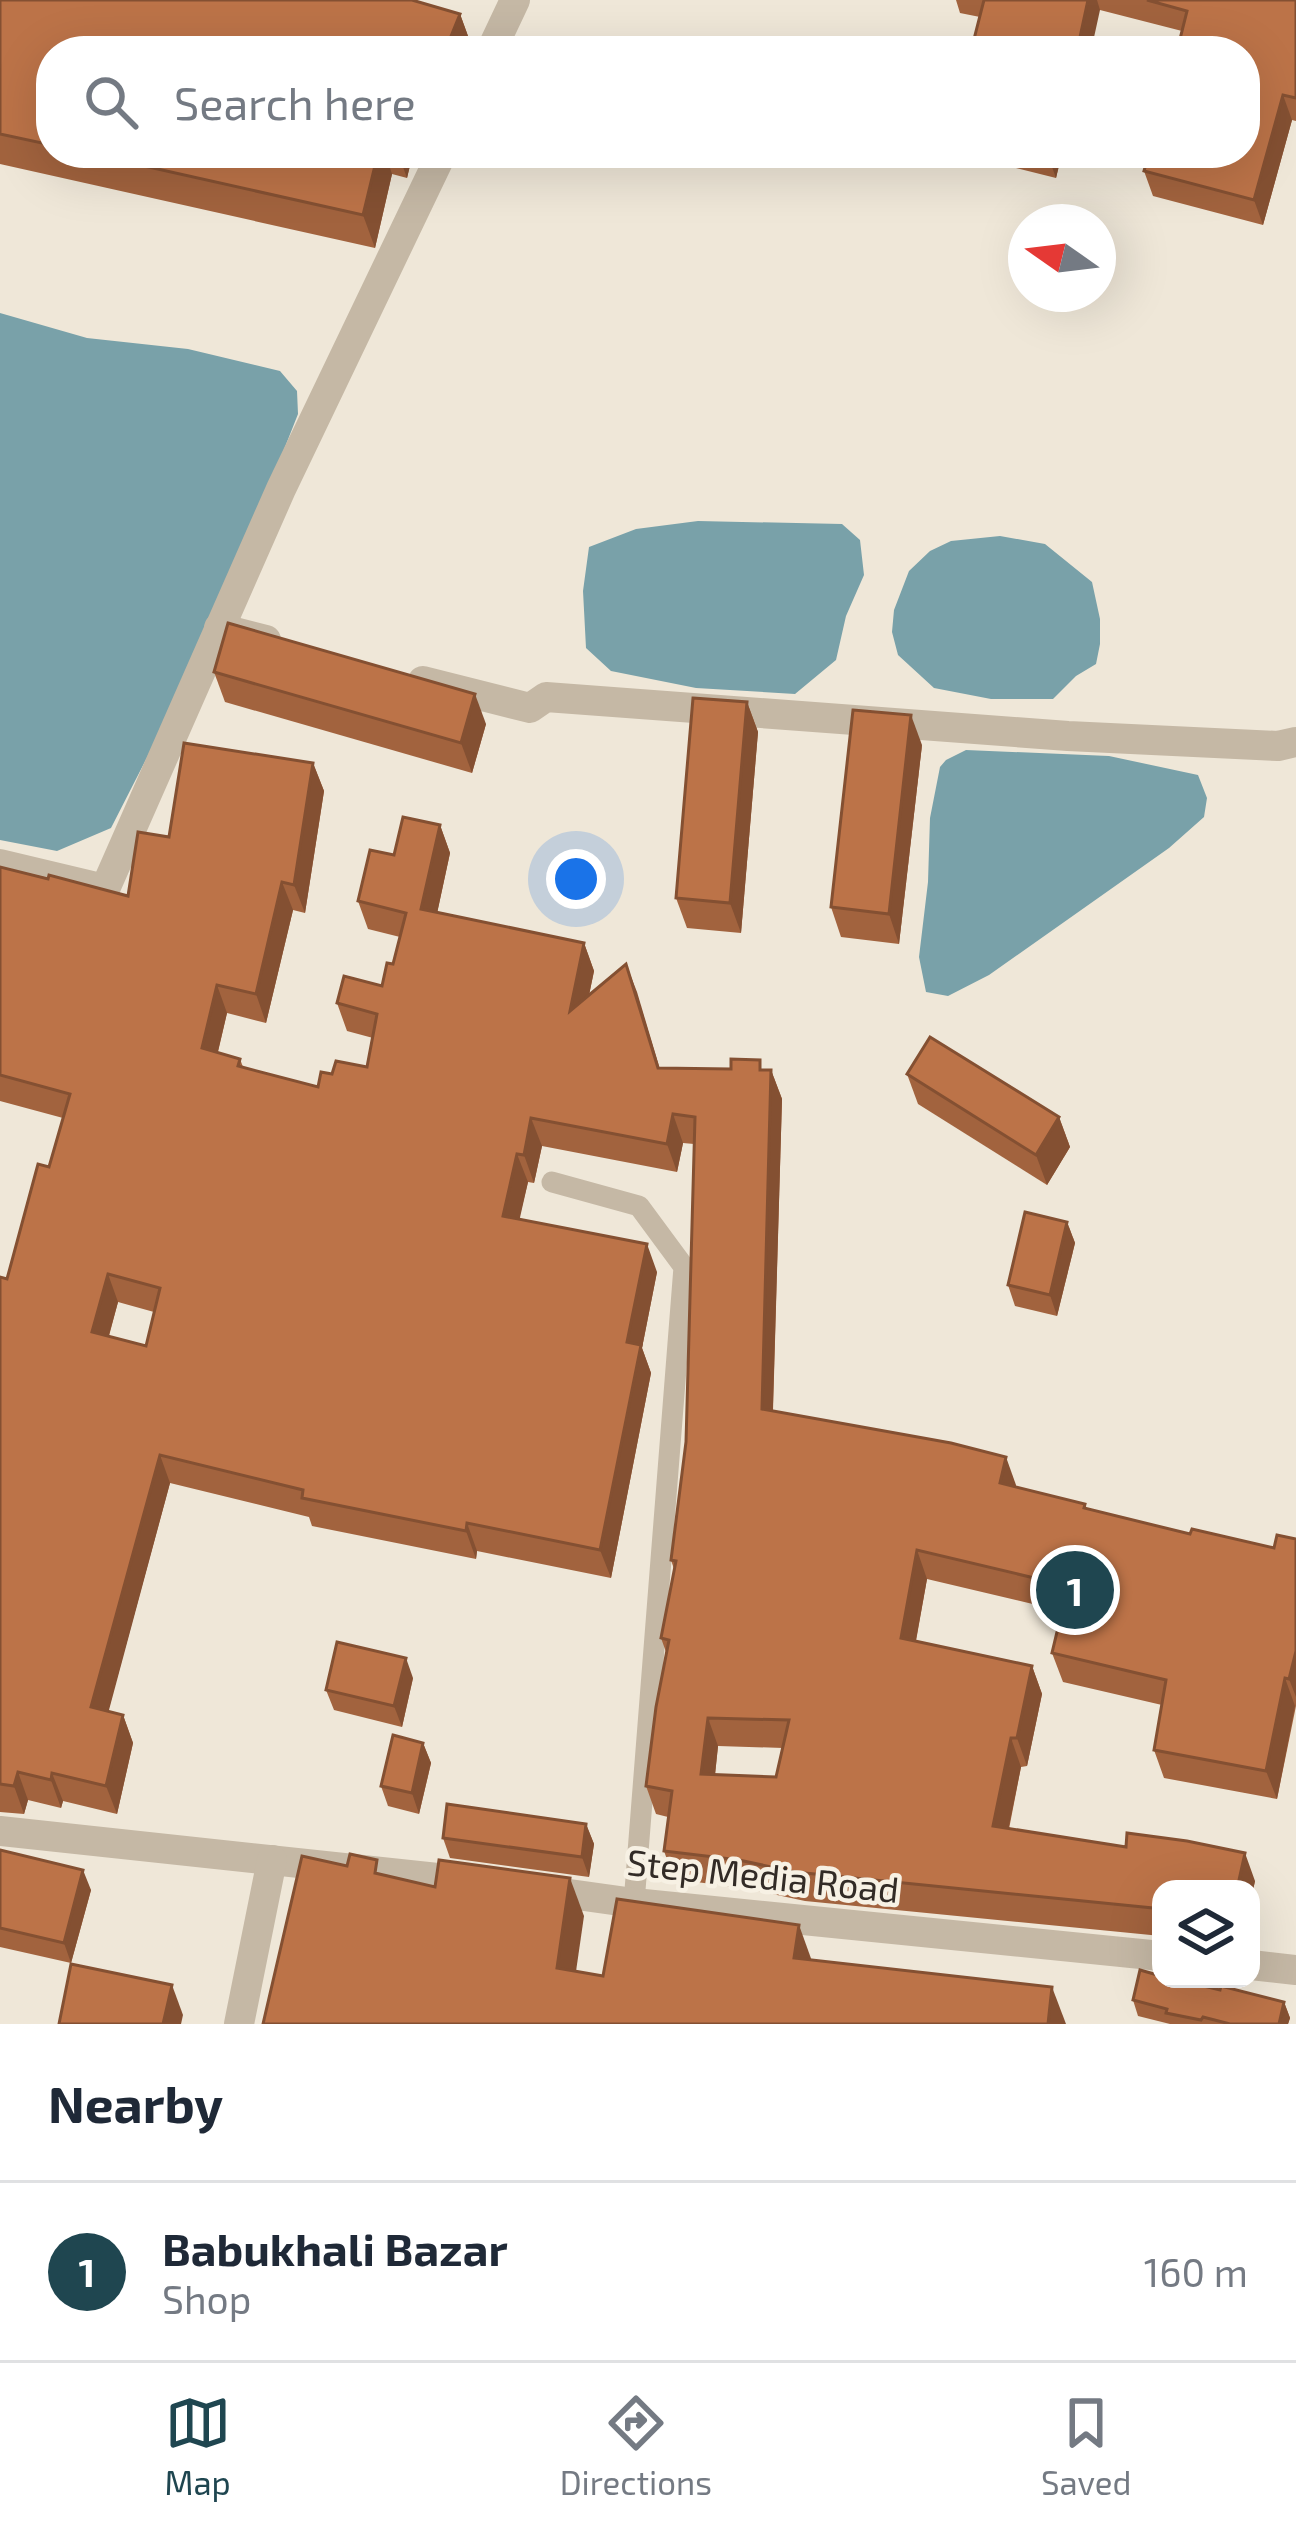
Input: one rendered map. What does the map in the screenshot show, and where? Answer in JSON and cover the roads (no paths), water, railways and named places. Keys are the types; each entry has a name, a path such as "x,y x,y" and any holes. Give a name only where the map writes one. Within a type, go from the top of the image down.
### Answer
{"street":[{"path":"497,36 515,0"},
{"path":"0,864 105,889 281,489 435,168"},
{"path":"219,628 286,645"},
{"path":"397,674 530,708 546,697 1068,736 1278,746 1296,742"},
{"name":"Step Media Road","path":"0,1831 634,1903 1152,1955"},
{"path":"238,2024 272,1860"},
{"path":"1260,1966 1296,1970"}],"lane":[{"path":"553,1182 639,1206 684,1268 634,1903"}],"water":[{"path":"0,313 87,338 188,349 280,371 297,391 298,414 243,554 184,685 111,828 57,851 0,840"},
{"path":"698,521 842,524 860,540 864,575 846,616 836,660 795,694 696,688 611,671 586,648 583,591 589,547 636,529"},
{"path":"1000,536 1045,544 1092,582 1100,619 1096,664 1053,699 991,699 934,688 898,655 892,632 894,610 909,571 930,551 951,541"},
{"path":"966,750 1109,756 1198,775 1207,798 1204,817 1169,848 989,975 948,996 926,992 919,957 930,818 940,767"}],"place":[{"name":"Babukhali Bazar","path":"1075,1590"}]}
